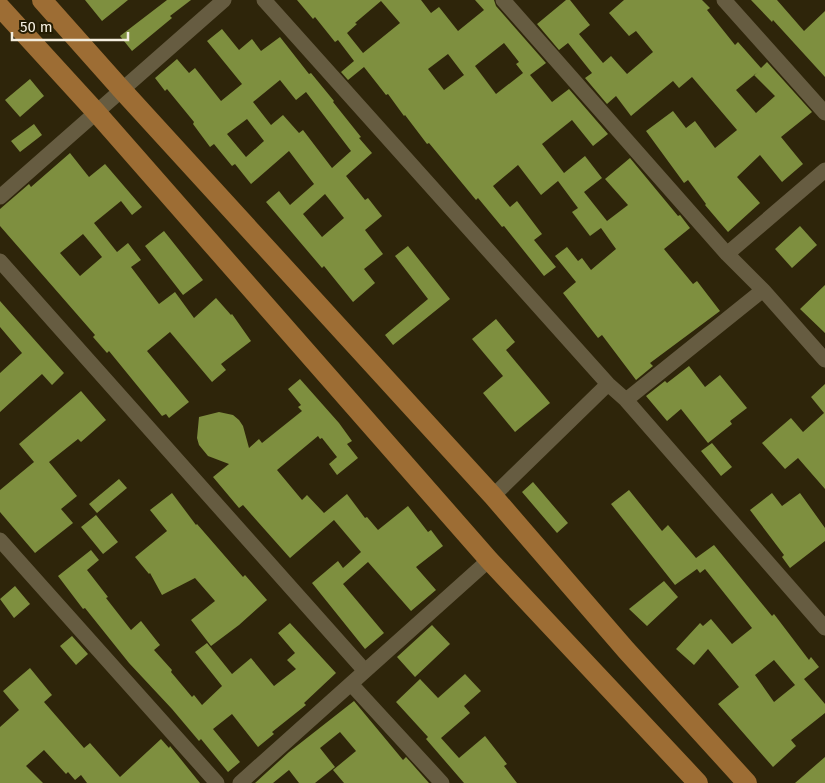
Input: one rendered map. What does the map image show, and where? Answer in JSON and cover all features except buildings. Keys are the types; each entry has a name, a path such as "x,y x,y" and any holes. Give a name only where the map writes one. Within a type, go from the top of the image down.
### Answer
{"main road":[{"path":"42,0 492,496 626,650 747,783"},
{"path":"0,7 96,112 490,560 698,783"}],"street":[{"path":"0,197 224,0"},
{"path":"264,0 608,384 626,400 825,628"},
{"path":"503,0 727,254 763,290 825,360"},
{"path":"724,0 825,113"},
{"path":"727,254 825,170"},
{"path":"0,261 365,671"},
{"path":"626,400 763,290"},
{"path":"492,496 608,384"},
{"path":"0,540 217,783"},
{"path":"240,783 490,560"},
{"path":"351,684 442,783"}]}
